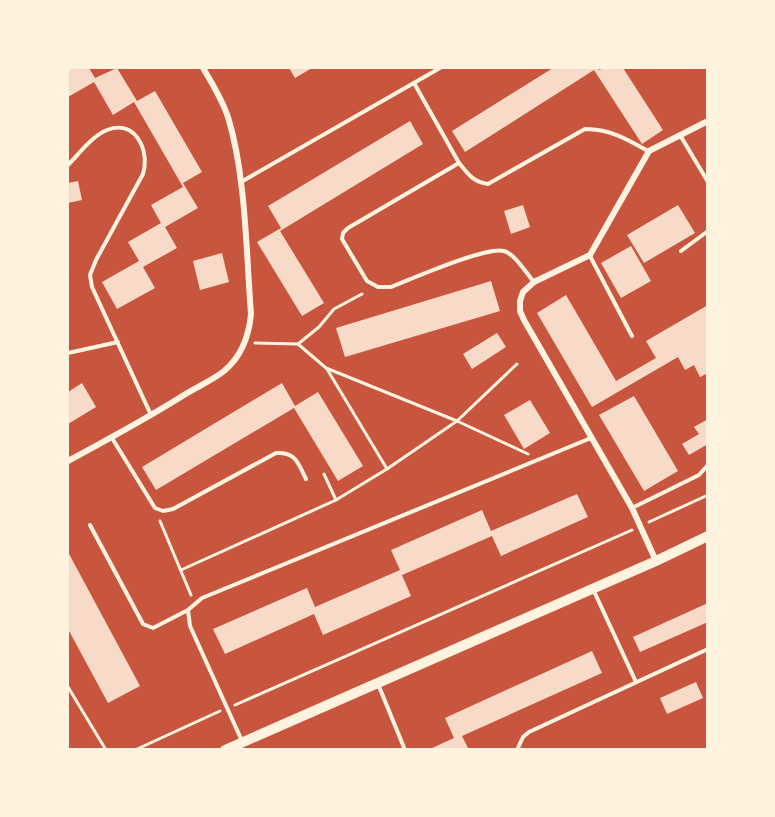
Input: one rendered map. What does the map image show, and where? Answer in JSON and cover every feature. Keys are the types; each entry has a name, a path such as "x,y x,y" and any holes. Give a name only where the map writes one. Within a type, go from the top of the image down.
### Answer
{"main road":[{"path":"225,750 708,536"}],"street":[{"path":"68,461 152,416 224,371 244,344 250,327 251,314 240,182 227,115 203,68"},
{"path":"656,561 632,508 520,311 520,302 523,292 534,282 590,255 649,151 708,121"}],"lane":[{"path":"240,182 440,68"},
{"path":"414,83 459,162 479,183 488,184 585,129 600,129 616,133 649,151"},
{"path":"68,165 98,136 108,130 118,128 127,131 136,136 143,145 146,165 143,174 90,275 92,287 152,416"},
{"path":"680,135 708,182"},
{"path":"459,162 343,233 342,239 367,280 378,287 391,287 469,258 494,251 504,251 534,282"},
{"path":"681,251 708,231"},
{"path":"590,255 632,336"},
{"path":"68,352 118,342"},
{"path":"112,437 155,508 164,511 173,509 276,453 286,452 295,458 306,479"},
{"path":"90,525 143,624 153,628 188,610 202,598 592,438"},
{"path":"632,508 699,475 708,465"},
{"path":"592,588 636,682"},
{"path":"188,610 189,626 242,742"},
{"path":"517,750 523,737 529,732 708,649"},
{"path":"378,682 405,750"}],"path":[{"path":"244,344 298,344 319,327 334,309 362,294"},
{"path":"298,344 326,368 387,469"},
{"path":"181,570 336,500 387,469 457,421 517,364"},
{"path":"326,368 457,421 540,459"},
{"path":"324,474 336,500"},
{"path":"135,750 708,495"},
{"path":"155,508 195,604"},
{"path":"68,687 106,750"}],"building":[{"path":"68,68 89,68 95,78 117,68 137,101 155,91 202,172 183,183 198,208 165,227 177,248 143,267 155,288 117,309 102,282 139,261 128,242 161,223 151,205 183,187 134,102 113,115 94,82 68,97"},
{"path":"289,68 312,68 295,78"},
{"path":"553,68 598,68 599,70 623,68 663,130 642,144 594,70 465,152 452,131"},
{"path":"410,121 423,144 280,231 324,303 302,316 257,242 281,228 268,206"},
{"path":"78,181 82,200 68,203 68,183"},
{"path":"523,205 530,227 511,234 504,211"},
{"path":"678,205 695,233 644,263 627,235"},
{"path":"631,246 651,281 621,298 601,263"},
{"path":"222,253 229,282 200,290 193,261"},
{"path":"491,281 500,311 345,357 336,328"},
{"path":"566,295 616,381 656,358 646,341 708,305 708,373 700,377 694,365 685,370 678,357 592,407 537,313"},
{"path":"497,333 506,347 472,369 463,354"},
{"path":"82,383 96,407 68,424 68,392"},
{"path":"282,383 295,406 318,392 363,466 338,481 294,408 156,490 142,467"},
{"path":"634,396 678,471 644,491 599,415"},
{"path":"530,400 550,433 524,449 504,415"},
{"path":"708,419 708,444 689,455 682,444 699,434 694,427"},
{"path":"577,494 588,517 501,556 492,536 402,575 411,596 323,635 314,614 225,654 213,629 307,588 315,607 400,570 391,550 482,510 491,531"},
{"path":"68,552 140,686 108,703 68,629"},
{"path":"708,603 708,622 640,652 633,637"},
{"path":"592,651 602,673 462,736 469,750 428,750 454,738 445,718"},
{"path":"696,682 703,698 667,714 660,698"}]}
